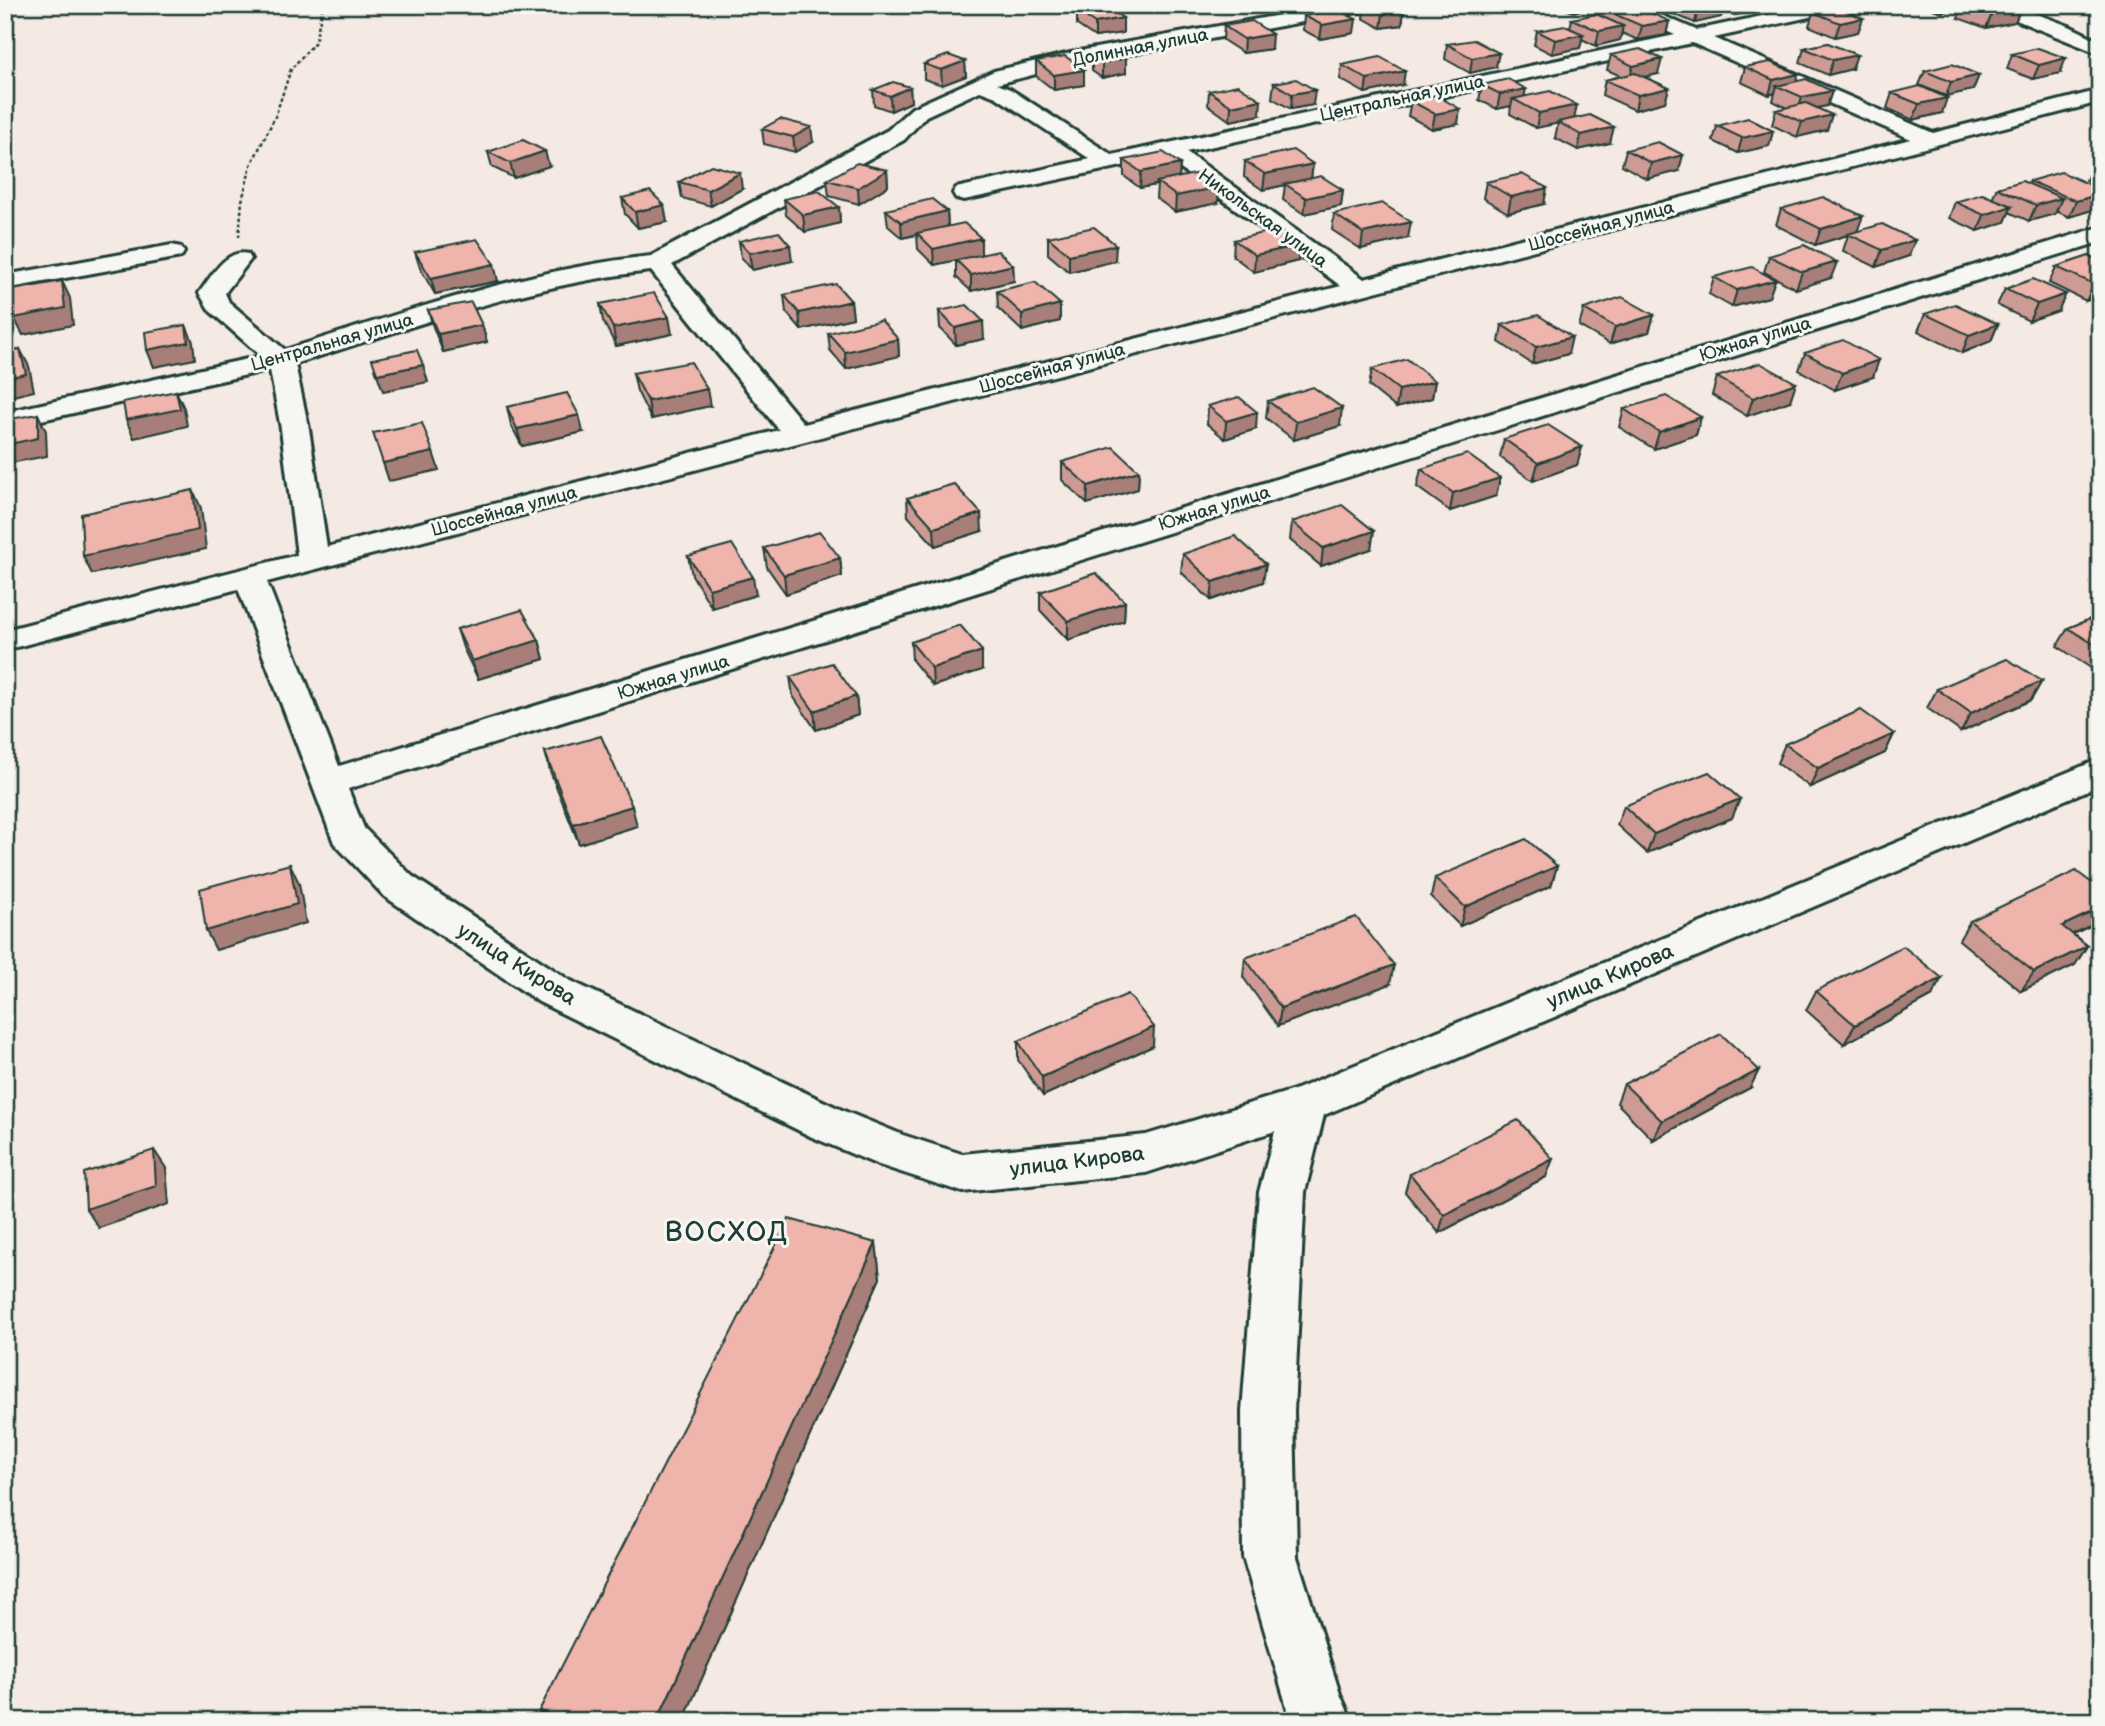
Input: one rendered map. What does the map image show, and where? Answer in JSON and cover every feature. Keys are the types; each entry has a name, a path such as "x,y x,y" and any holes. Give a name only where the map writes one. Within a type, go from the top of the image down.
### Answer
{"street":[{"name":"Долинная улица","path":"657,263 896,135 919,113 1001,75 1079,57 1368,5"},
{"path":"1622,5 1932,140"},
{"name":"Центральная улица","path":"964,193 1841,5"},
{"path":"1995,5 2062,30 2076,39 2100,48"},
{"path":"979,84 1003,93 1107,161"},
{"name":"Шоссейная улица","path":"5,640 2100,96"},
{"name":"Никольская улица","path":"1166,148 1360,288"},
{"name":"Южная улица","path":"329,782 2100,234"},
{"path":"5,282 172,252"},
{"path":"239,258 212,293 219,306 281,360 295,429 313,561"},
{"path":"657,263 797,434"},
{"name":"Центральная улица","path":"5,420 281,360 474,299 609,268 657,263"},
{"name":"улица Кирова","path":"250,578 347,834 398,886 554,991 828,1124 892,1151 962,1173 1146,1154 1306,1104 2100,771"},
{"path":"1306,1104 1282,1192 1268,1411 1270,1557 1315,1707 1323,1721"}],"path":[{"path":"239,258 238,228 251,165 275,117 291,69 315,41 323,5"}],"building":[{"path":"1367,5 1394,5 1404,11 1383,14"},
{"path":"1634,5 1669,21 1642,26 1600,8"},
{"path":"1690,5 1717,5 1698,9"},
{"path":"1967,5 2013,5 2021,8 1992,14"},
{"path":"1105,6 1123,18 1095,23 1077,11"},
{"path":"1836,7 1863,18 1840,23 1813,12"},
{"path":"1338,10 1356,19 1322,25 1304,16"},
{"path":"1596,14 1623,26 1599,31 1572,19"},
{"path":"1252,21 1272,34 1244,39 1224,26"},
{"path":"1565,26 1583,34 1555,40 1537,31"},
{"path":"1474,40 1499,53 1472,58 1447,44"},
{"path":"1828,43 1857,55 1833,60 1804,48"},
{"path":"2038,48 2066,58 2039,65 2012,54"},
{"path":"1640,49 1662,59 1633,66 1611,55"},
{"path":"1116,52 1126,58 1102,63 1092,56"},
{"path":"948,55 965,61 941,70 924,64"},
{"path":"1065,56 1084,70 1054,75 1036,61"},
{"path":"1380,57 1405,71 1367,79 1342,65"},
{"path":"1770,62 1798,74 1773,80 1745,67"},
{"path":"1952,64 1979,75 1951,82 1925,71"},
{"path":"1635,73 1669,88 1638,95 1605,80"},
{"path":"1296,79 1315,90 1292,94 1274,83"},
{"path":"1508,79 1526,89 1500,94 1482,85"},
{"path":"1806,79 1832,91 1802,97 1777,86"},
{"path":"893,82 910,87 890,96 873,90"},
{"path":"1238,85 1261,100 1231,106 1209,91"},
{"path":"1920,86 1947,98 1919,104 1892,93"},
{"path":"1550,91 1577,105 1539,113 1513,99"},
{"path":"1436,95 1460,109 1435,114 1411,101"},
{"path":"1806,103 1832,115 1802,122 1776,110"},
{"path":"1590,115 1614,127 1581,135 1558,122"},
{"path":"1748,118 1773,131 1742,138 1717,126"},
{"path":"780,119 811,127 793,137 762,129"},
{"path":"523,140 545,151 510,163 488,152"},
{"path":"1658,142 1683,155 1651,163 1626,150"},
{"path":"1293,150 1313,164 1265,174 1245,161"},
{"path":"1163,152 1180,164 1141,172 1124,160"},
{"path":"857,163 887,170 858,188 827,180"},
{"path":"711,165 740,173 708,190 679,182"},
{"path":"2061,172 2100,189 2100,194 2076,201 2030,181"},
{"path":"1199,173 1219,187 1176,196 1157,182"},
{"path":"1522,174 1547,188 1511,197 1486,182"},
{"path":"1321,176 1343,190 1306,198 1285,184"},
{"path":"2022,181 2062,198 2036,205 1997,188"},
{"path":"650,191 664,205 635,212 622,198"},
{"path":"819,191 839,207 803,215 784,199"},
{"path":"1982,194 2012,206 1984,215 1955,202"},
{"path":"1823,197 1863,216 1821,229 1781,209"},
{"path":"932,199 947,211 901,222 886,210"},
{"path":"1382,203 1411,222 1363,233 1334,214"},
{"path":"964,223 981,238 933,249 917,233"},
{"path":"1882,224 1915,240 1882,250 1848,234"},
{"path":"1094,227 1116,245 1069,255 1048,237"},
{"path":"1278,229 1300,245 1255,255 1234,240"},
{"path":"779,232 790,245 749,253 739,241"},
{"path":"477,239 494,264 431,278 415,252"},
{"path":"1804,245 1837,262 1802,272 1769,256"},
{"path":"998,251 1013,265 971,275 956,260"},
{"path":"2089,256 2100,261 2100,282 2094,284 2056,267"},
{"path":"1752,267 1775,280 1737,290 1714,277"},
{"path":"2033,279 2066,294 2037,304 2005,289"},
{"path":"62,281 65,308 14,318 13,290"},
{"path":"1035,282 1060,304 1022,314 997,291"},
{"path":"836,284 851,301 799,313 784,295"},
{"path":"654,293 669,317 613,328 600,304"},
{"path":"1622,297 1654,315 1615,327 1584,309"},
{"path":"471,302 482,325 438,334 428,310"},
{"path":"1955,304 1998,324 1969,335 1925,314"},
{"path":"967,305 983,321 955,328 939,311"},
{"path":"1538,315 1572,337 1536,347 1502,325"},
{"path":"881,320 898,339 845,352 828,333"},
{"path":"186,325 188,342 147,350 145,332"},
{"path":"1843,340 1879,360 1842,373 1805,353"},
{"path":"20,349 26,374 5,378 5,352"},
{"path":"417,350 423,365 377,374 372,359"},
{"path":"1407,359 1435,381 1399,390 1372,369"},
{"path":"691,362 707,389 648,401 633,373"},
{"path":"1760,363 1796,383 1753,398 1717,377"},
{"path":"1313,387 1342,408 1296,422 1268,401"},
{"path":"176,391 180,409 126,420 123,402"},
{"path":"567,393 579,415 517,429 507,407"},
{"path":"1666,396 1701,417 1659,432 1624,409"},
{"path":"1239,397 1257,412 1226,421 1208,406"},
{"path":"38,414 38,438 5,445 5,420"},
{"path":"422,423 433,452 383,463 373,433"},
{"path":"1548,425 1582,447 1538,463 1504,439"},
{"path":"1113,447 1139,471 1088,486 1062,462"},
{"path":"1467,454 1500,478 1453,493 1421,469"},
{"path":"954,484 981,513 934,528 907,498"},
{"path":"193,490 198,530 83,556 81,514"},
{"path":"1342,505 1374,531 1323,548 1292,522"},
{"path":"820,532 840,558 784,575 764,548"},
{"path":"1235,536 1266,564 1213,582 1183,554"},
{"path":"732,544 753,577 709,589 688,556"},
{"path":"1096,573 1125,602 1068,621 1040,592"},
{"path":"522,610 539,640 472,661 457,629"},
{"path":"2100,615 2100,648 2068,628"},
{"path":"960,625 982,651 932,668 911,642"},
{"path":"2007,659 2042,681 1971,713 1937,689"},
{"path":"832,663 856,696 814,711 790,677"},
{"path":"1861,710 1894,734 1818,768 1785,744"},
{"path":"601,736 632,806 573,824 545,752"},
{"path":"1709,772 1740,799 1654,834 1624,806"},
{"path":"1526,839 1557,866 1465,907 1435,878"},
{"path":"290,864 297,904 206,931 200,889"},
{"path":"2076,871 2100,889 2100,908 2062,926 2087,946 2034,972 1970,921"},
{"path":"1356,917 1394,965 1281,1008 1245,958"},
{"path":"1903,946 1942,978 1855,1025 1816,991"},
{"path":"1128,994 1154,1027 1042,1077 1018,1041"},
{"path":"1721,1034 1759,1070 1662,1121 1624,1084"},
{"path":"1518,1120 1553,1159 1444,1215 1410,1174"},
{"path":"154,1150 156,1186 86,1209 84,1173"},
{"path":"789,1219 876,1243 657,1721 566,1721 539,1711"}],"district":[{"name":"ВОСХОД","path":"727,1231"}]}
